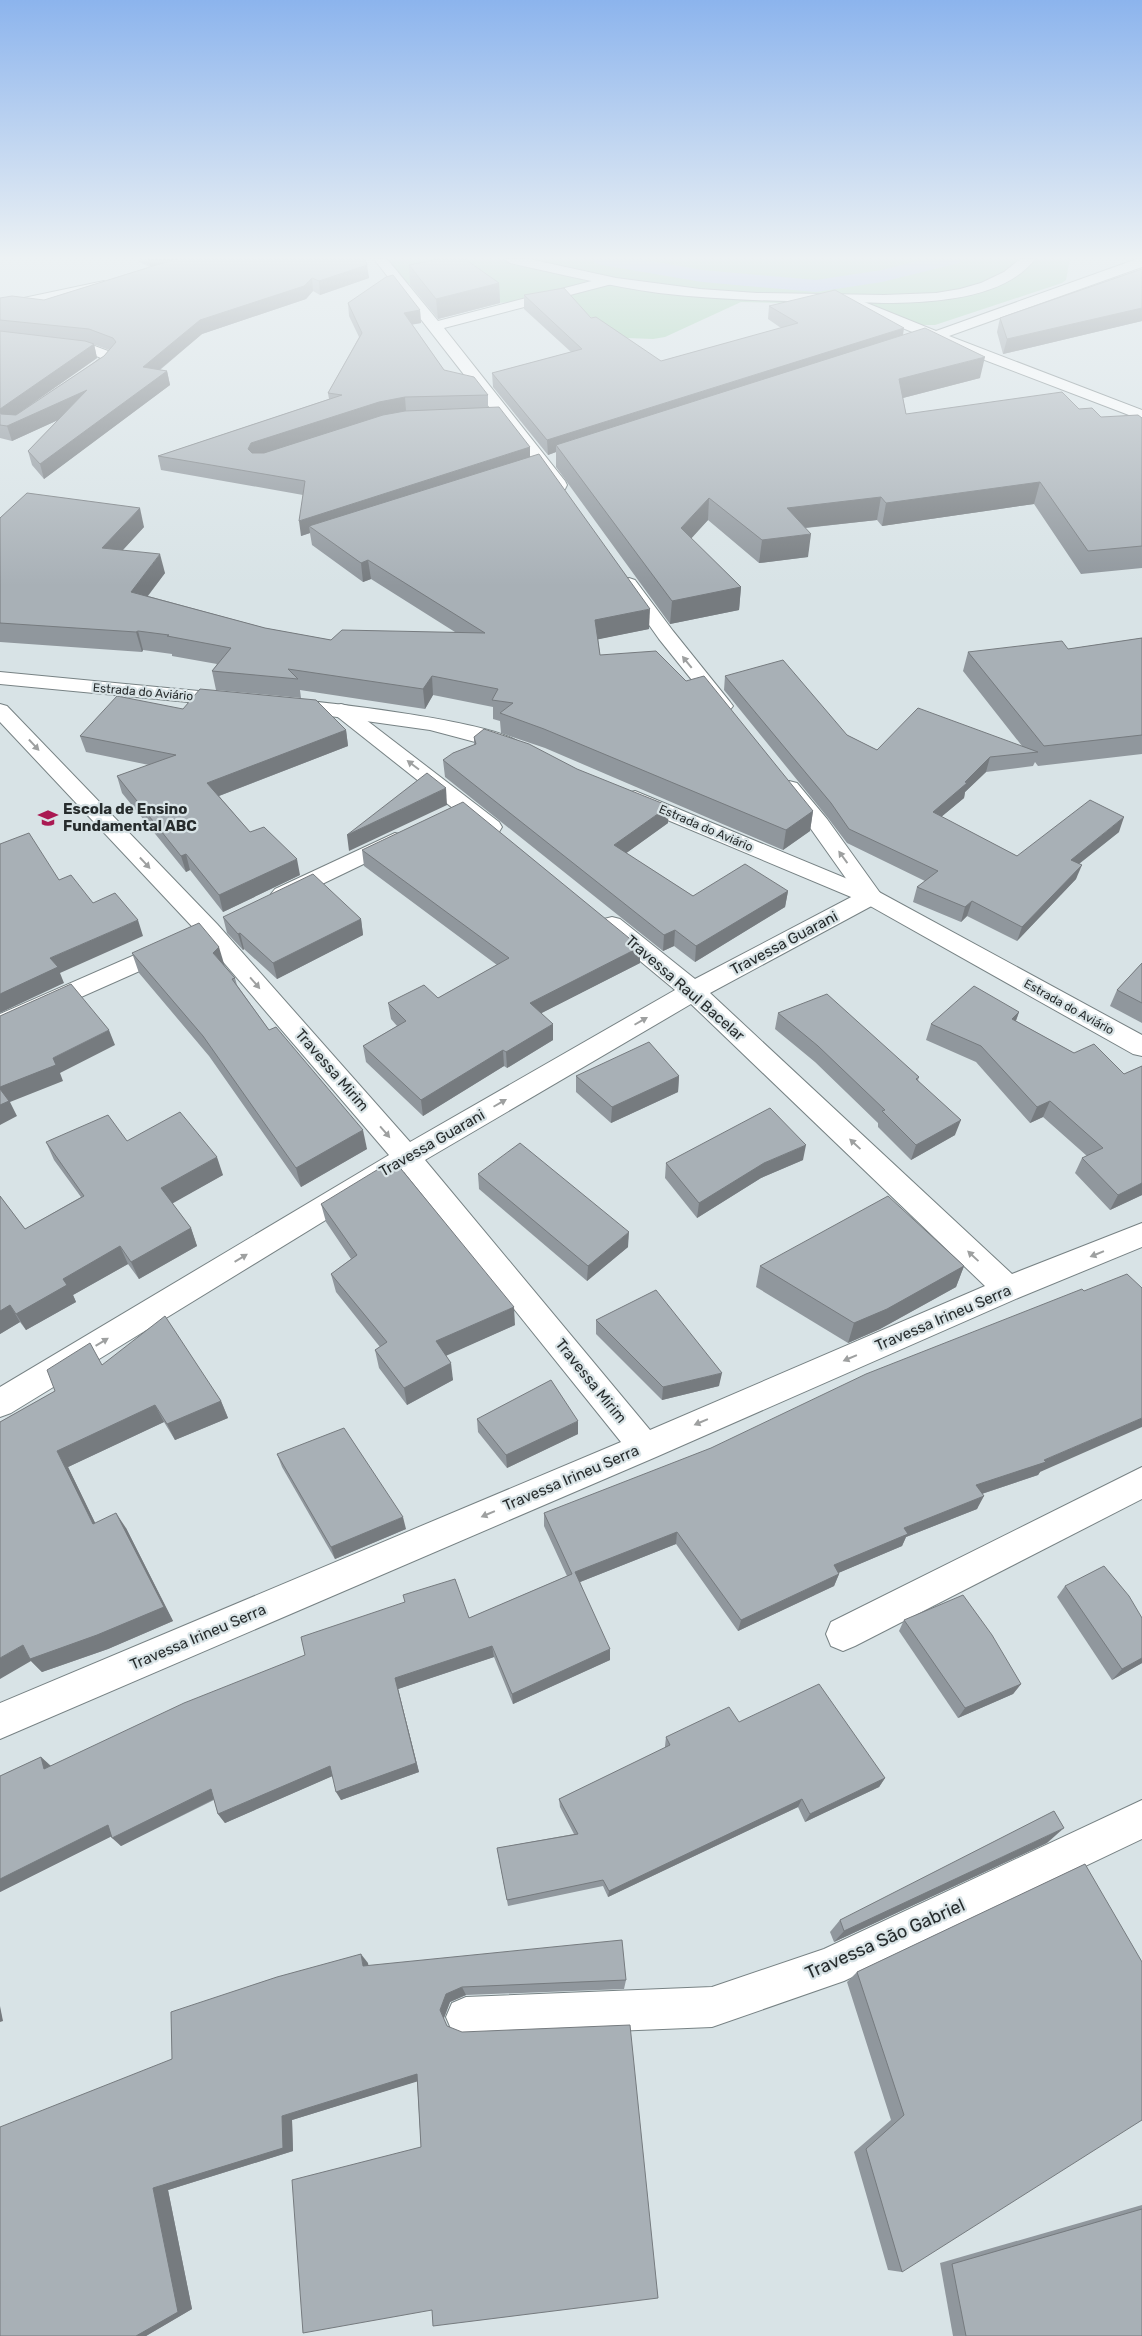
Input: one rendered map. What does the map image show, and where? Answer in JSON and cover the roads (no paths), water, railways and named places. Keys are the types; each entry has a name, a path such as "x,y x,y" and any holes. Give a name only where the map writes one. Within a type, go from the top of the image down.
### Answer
{"street":[{"path":"77,382 96,368"},
{"path":"468,368 504,414 548,461 571,501"},
{"path":"1020,368 1142,415"},
{"path":"1109,401 1136,398"},
{"path":"484,415 504,414"},
{"path":"525,469 548,461"},
{"path":"620,572 666,635 733,718"},
{"name":"Estrada do Aviário","path":"0,678 341,710 439,725 490,737 529,751"},
{"name":"Travessa Mirim","path":"0,710 217,926 645,1447"},
{"path":"341,710 512,843"},
{"path":"776,771 819,824 871,897"},
{"name":"Estrada do Aviário","path":"613,789 871,897 1142,1047"},
{"path":"440,819 466,806"},
{"path":"262,904 413,832"},
{"name":"Travessa Guarani","path":"0,1403 407,1157 693,991 871,897"},
{"name":"Travessa Raul Bacelar","path":"595,911 693,991 1008,1289"},
{"path":"0,1024 217,926"},
{"name":"Travessa Irineu Serra","path":"0,1722 645,1447 1008,1289 1142,1235"},
{"path":"843,1634 1142,1482"},
{"name":"Travessa São Gabriel","path":"466,2017 712,2007 830,1967 1142,1820"}],"place":[{"name":"Escola de Ensino Fundamental ABC","path":"48,818"}]}
